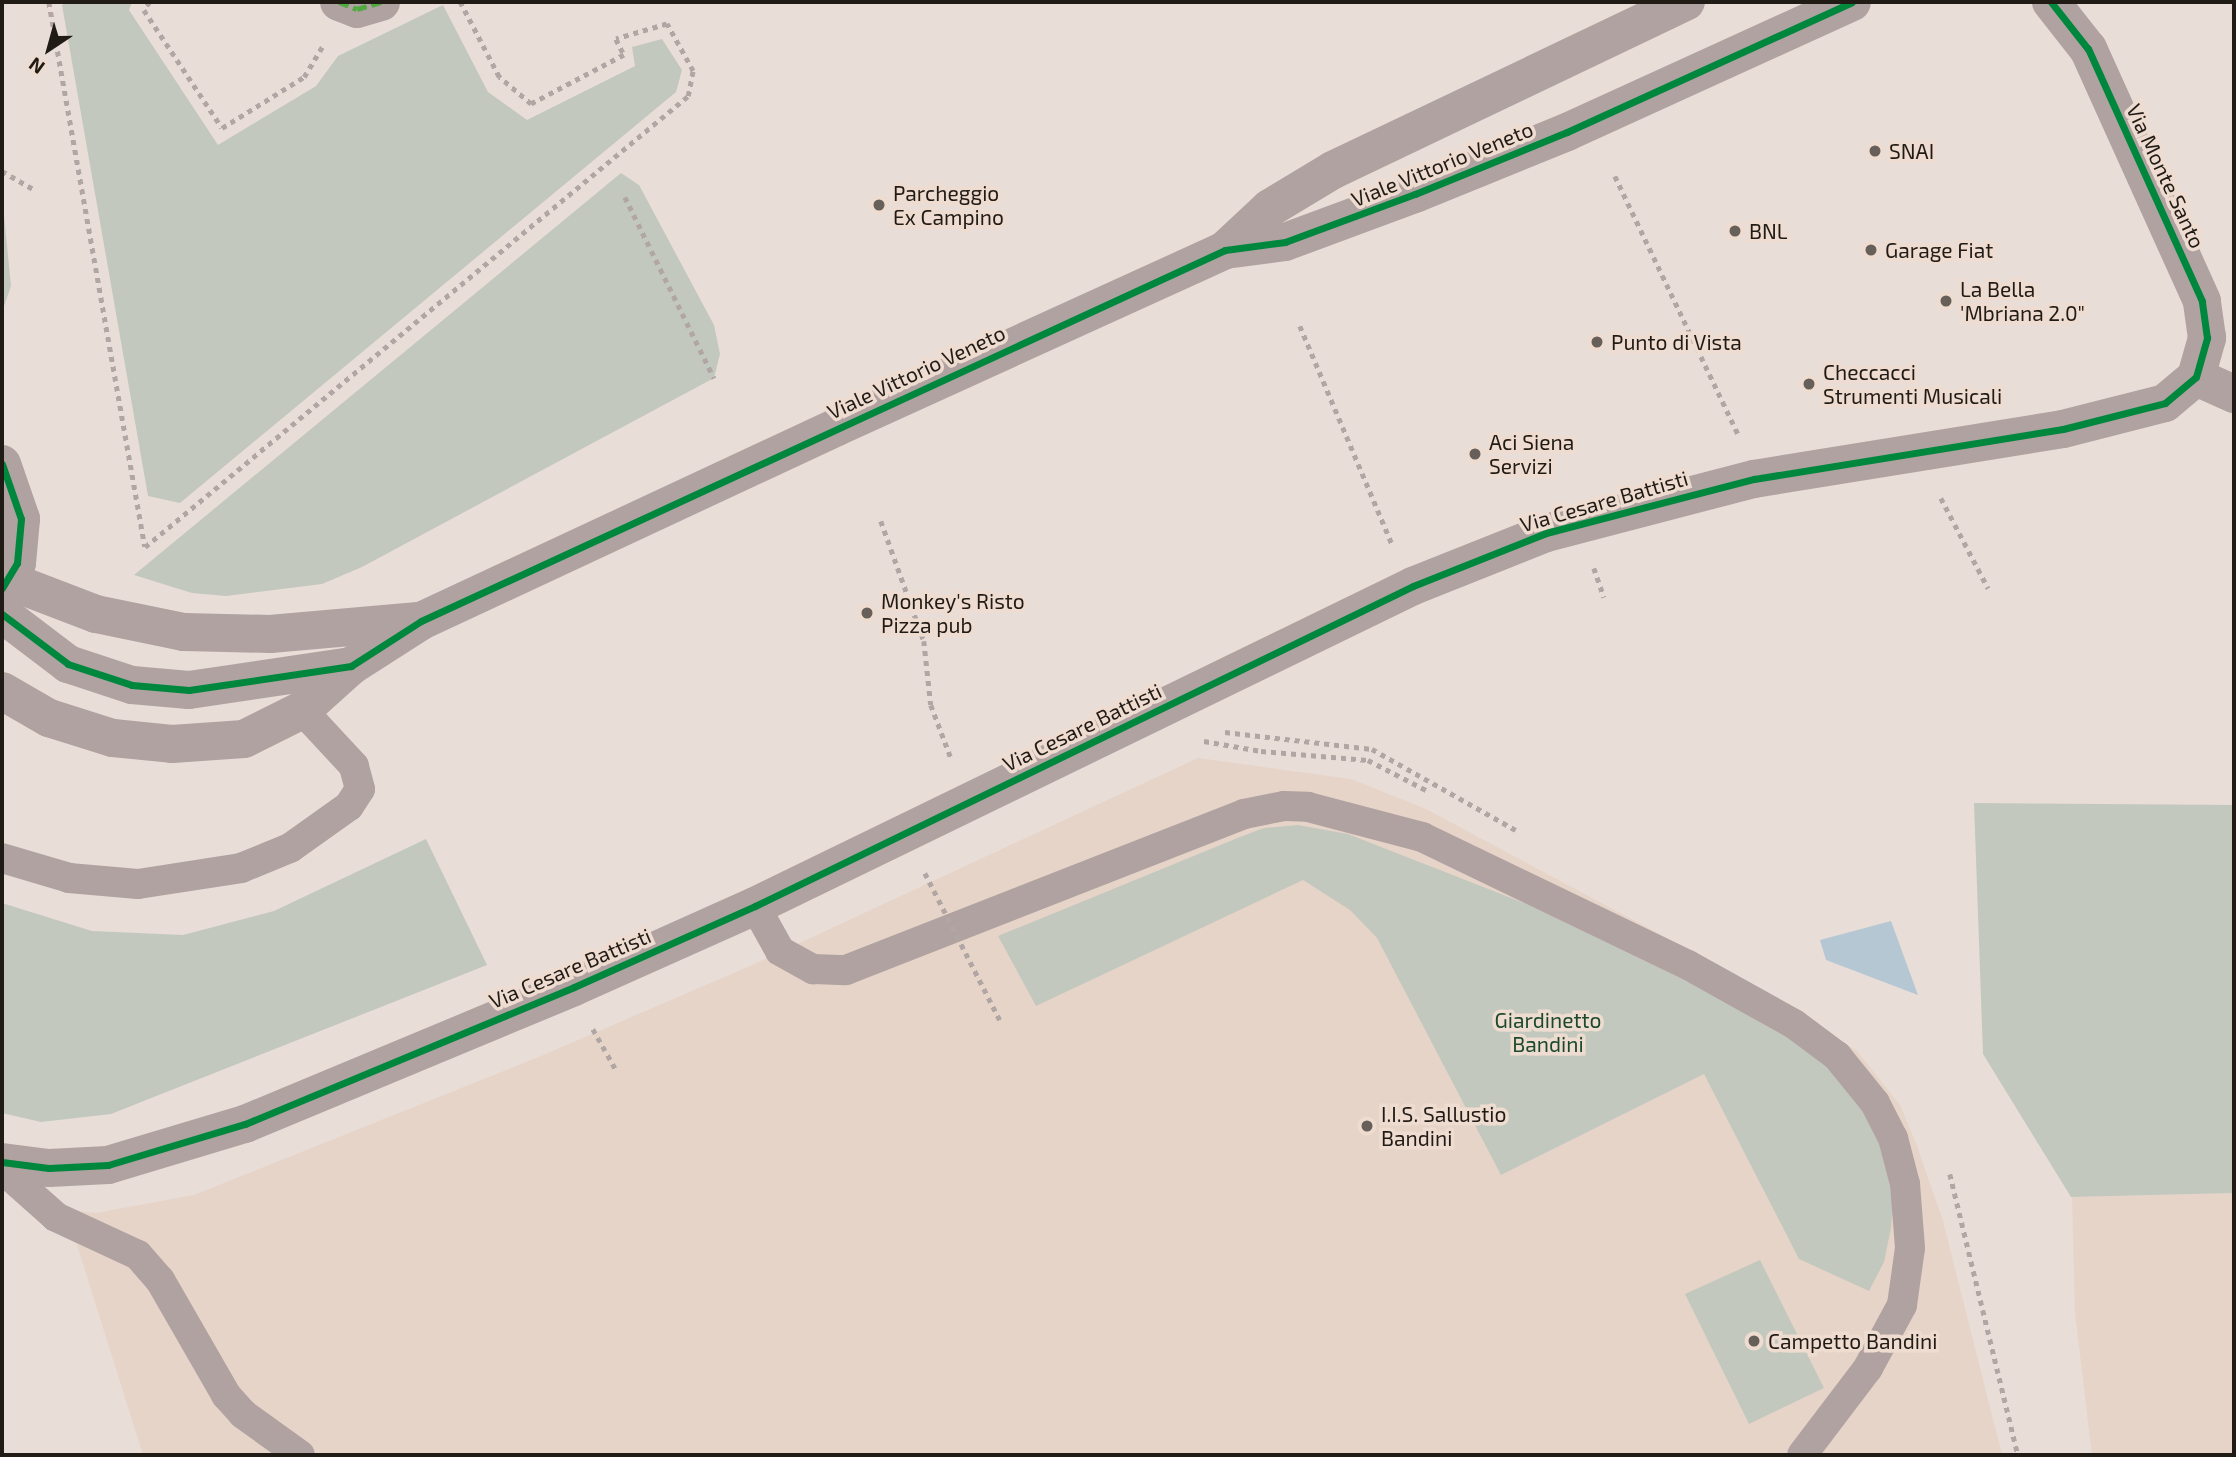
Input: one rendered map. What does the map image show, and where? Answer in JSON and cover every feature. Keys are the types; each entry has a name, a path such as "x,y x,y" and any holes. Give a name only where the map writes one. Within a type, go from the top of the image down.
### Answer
{"street":[{"name":"Viale Vittorio Veneto","path":"1226,250 1270,208 1333,170 1686,2"},
{"name":"Viale Vittorio Veneto","path":"2,691 58,722 141,743 200,744 244,739 302,710 351,666 421,621 1226,250 1285,242 1415,194 1567,132 1853,2"},
{"name":"Via Monte Santo","path":"2051,2 2088,49 2202,300 2207,338 2196,377"},
{"name":"Via Monte Santo","path":"2080,2 2088,49"},
{"path":"2196,377 2234,394"},
{"name":"Via Cesare Battisti","path":"2,1162 49,1168 108,1165 180,1146 536,1003 755,906 1413,586 1508,546 1590,519 1754,479 2129,416 2165,403 2196,377"},
{"path":"2,464 21,519 17,563 4,594"},
{"name":"Viale Vittorio Veneto","path":"4,594 184,632 270,634 421,621"},
{"name":"Viale Vittorio Veneto","path":"4,594 68,664 132,685 189,690 351,666"}],"lane":[{"path":"2,858 69,878 138,884 242,868 290,848 349,806 360,789 354,766 302,710"},
{"path":"755,906 780,951 813,969 846,970 1244,814 1284,806 1308,807 1422,837 1688,965 1794,1024 1837,1056 1875,1103 1893,1138 1905,1184 1910,1248 1902,1305 1868,1368 1802,1455"},
{"path":"2,1169 56,1217 138,1255 160,1280 226,1395 243,1414 300,1455"}],"path":[{"path":"49,2 145,547 688,96 694,71 667,24 616,38 624,55 531,104 499,78 460,2"},
{"path":"150,2 144,9 222,128 304,77 355,4"},
{"path":"2,171 35,190"},
{"path":"1615,176 1743,443"},
{"path":"625,197 714,378"},
{"path":"1300,326 1396,554"},
{"path":"1935,485 1988,588"},
{"path":"880,521 924,641 931,705 953,766"},
{"path":"1592,559 1604,597"},
{"path":"1221,731 1373,749 1519,832"},
{"path":"925,873 1002,1024"},
{"path":"590,1023 615,1068"}],"shaded area":[{"name":"I.I.S. Sallustio Bandini","path":"1198,758 1351,779 1426,809 1747,981 1857,1051 1900,1105 1917,1146 1943,1221 2002,1455 143,1455 66,1210 96,1213 194,1195 541,1056 750,966"},
{"path":"2234,1193 2234,1455 2092,1455 2075,1313 2072,1197"}],"green space":[{"path":"67,2 132,2 129,10 218,145 316,86 338,56 443,5 488,92 527,120 635,66 632,47 662,39 682,70 676,92 180,503 148,496 62,5"},
{"path":"621,173 639,185 714,325 720,354 714,378 362,567 322,584 226,596 192,593 134,575"},
{"path":"2,195 11,286 2,312"},
{"path":"1974,803 2234,805 2234,1193 2071,1197 1983,1054"},
{"name":"Giardinetto Bandini","path":"1298,825 1348,834 1529,905 1765,1019 1810,1049 1841,1078 1866,1113 1883,1149 1893,1204 1891,1228 1884,1262 1869,1291 1799,1259 1704,1074 1501,1175 1377,938 1350,910 1303,880 1036,1006 998,936 1264,828"},
{"path":"426,839 487,965 111,1114 41,1122 2,1113 2,903 92,931 183,935 274,911"},
{"name":"Campetto Bandini","path":"1760,1260 1824,1388 1749,1424 1685,1294"}],"water":[{"path":"1891,921 1918,995 1826,960 1820,940"}],"marked path":[{"path":"339,2 357,9 381,2"}],"cycle path":[{"path":"2,614 68,664 132,685 189,690 351,666 421,621 1225,250 1285,242 1415,194 1567,132 1852,2"},
{"path":"2,1162 49,1168 108,1165 245,1124 574,987 755,906 1413,586 1546,533 1754,479 2063,429 2165,403 2196,377 2207,338 2202,301 2088,49 2051,2"},
{"path":"2,464 21,519 17,563 2,588"}],"place":[{"name":"SNAI","path":"1875,151"},
{"name":"Parcheggio Ex Campino","path":"879,205"},
{"name":"BNL","path":"1735,231"},
{"name":"Garage Fiat","path":"1871,250"},
{"name":"La Bella 'Mbriana 2.0\"","path":"1946,301"},
{"name":"Punto di Vista","path":"1597,342"},
{"name":"Checcacci Strumenti Musicali","path":"1809,384"},
{"name":"Aci Siena Servizi","path":"1475,454"},
{"name":"Monkey's Risto Pizza pub","path":"867,613"},
{"name":"I.I.S. Sallustio Bandini","path":"1367,1126"},
{"name":"Campetto Bandini","path":"1754,1341"}]}
